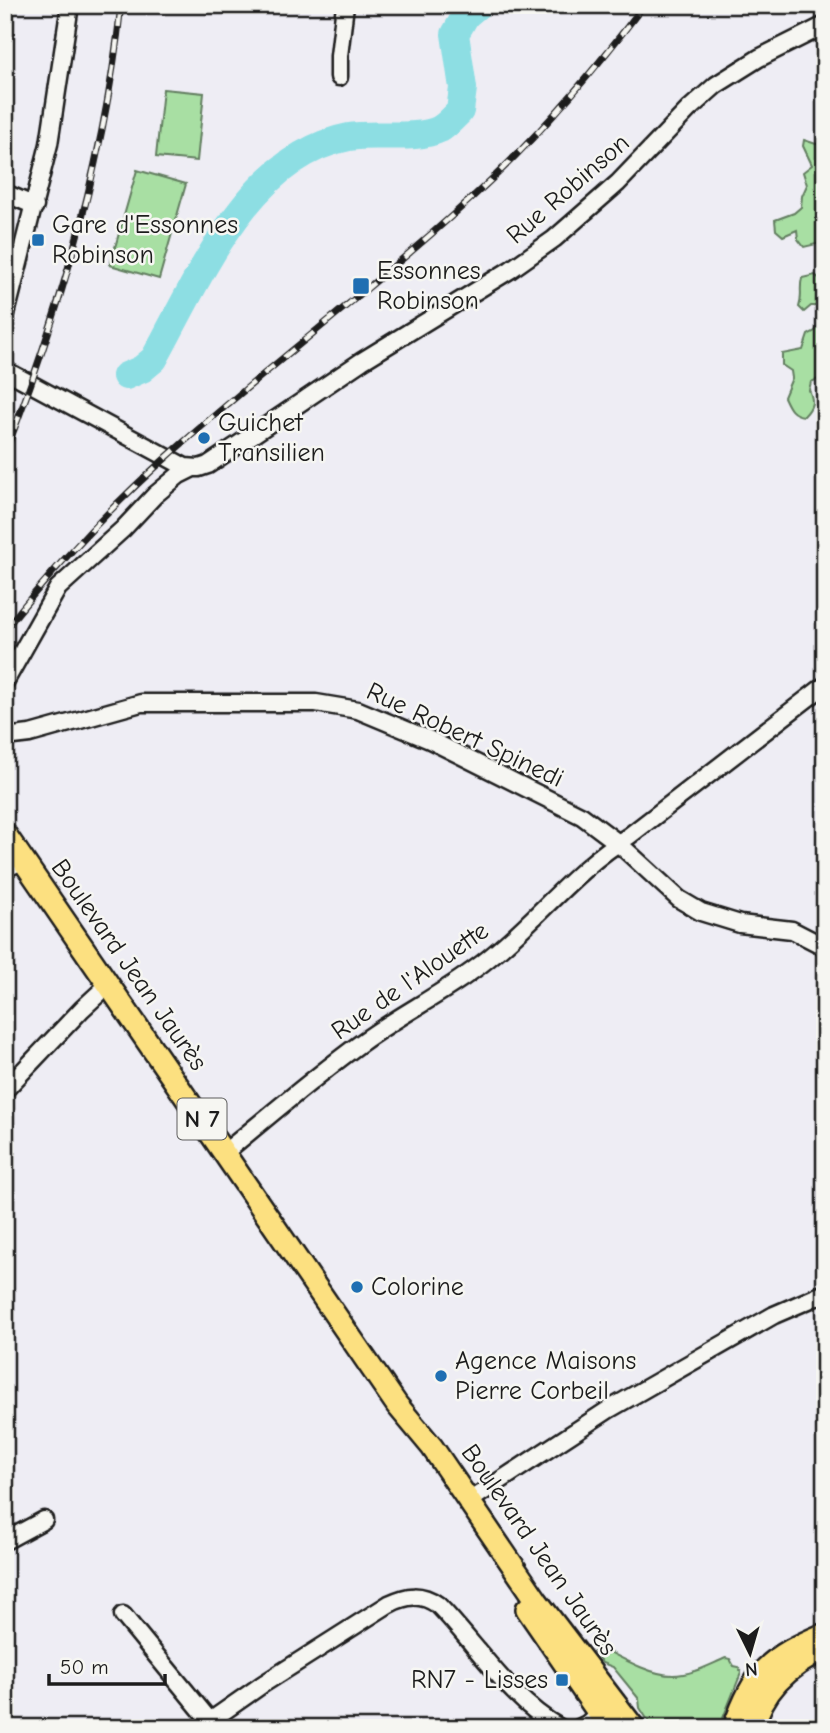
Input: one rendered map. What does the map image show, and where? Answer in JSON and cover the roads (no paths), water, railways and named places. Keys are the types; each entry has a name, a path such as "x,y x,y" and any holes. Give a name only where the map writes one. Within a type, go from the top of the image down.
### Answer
{"main road":[{"name":"Boulevard Jean Jaurès","path":"5,834 14,864 166,1065 397,1405 432,1447 537,1601 634,1728"},
{"name":"Boulevard Jean Jaurès","path":"397,1405 418,1449 604,1720"},
{"path":"734,1728 748,1693 772,1661 796,1646 825,1634"},
{"path":"753,1728 762,1703 782,1676 806,1658 825,1649"}],"street":[{"path":"5,318 49,144 70,5"},
{"path":"339,77 345,5"},
{"name":"Rue Robinson","path":"5,682 58,588 179,475 215,461 362,362 510,270 554,239 598,202 716,85 759,58 825,25"},
{"path":"5,193 35,206"},
{"path":"5,370 176,462 192,468"},
{"name":"Rue de l'Alouette","path":"224,1153 362,1042 459,981 489,958 521,932 606,849 825,685"},
{"name":"Rue Robert Spinedi","path":"5,737 30,734 141,703 330,704 370,714 430,740 582,816 618,842 679,899 701,912 740,924 792,930 825,947"},
{"path":"5,1090 108,985"},
{"path":"469,1501 608,1410 774,1315 825,1293"},
{"path":"5,1541 44,1520"},
{"path":"123,1615 205,1724 389,1604 415,1595 427,1597 438,1605 518,1694 560,1728"},
{"path":"579,1728 604,1720"}],"waterway":[{"path":"126,376 142,369 154,359 189,293 230,225 255,194 282,168 313,149 349,137 430,133 443,127 460,111 463,88 455,34 466,15 478,5"}],"railway":[{"path":"5,453 44,344 78,233 104,120 121,5"},
{"path":"5,629 83,539 146,476 415,248 494,177 572,94 644,5"}],"place":[{"name":"Gare d'Essonnes Robinson","path":"38,240"},
{"name":"Essonnes Robinson","path":"361,286"},
{"name":"Guichet Transilien","path":"204,438"},
{"name":"Colorine","path":"357,1287"},
{"name":"Agence Maisons Pierre Corbeil","path":"441,1376"},
{"name":"RN7 - Lisses","path":"562,1680"}]}
